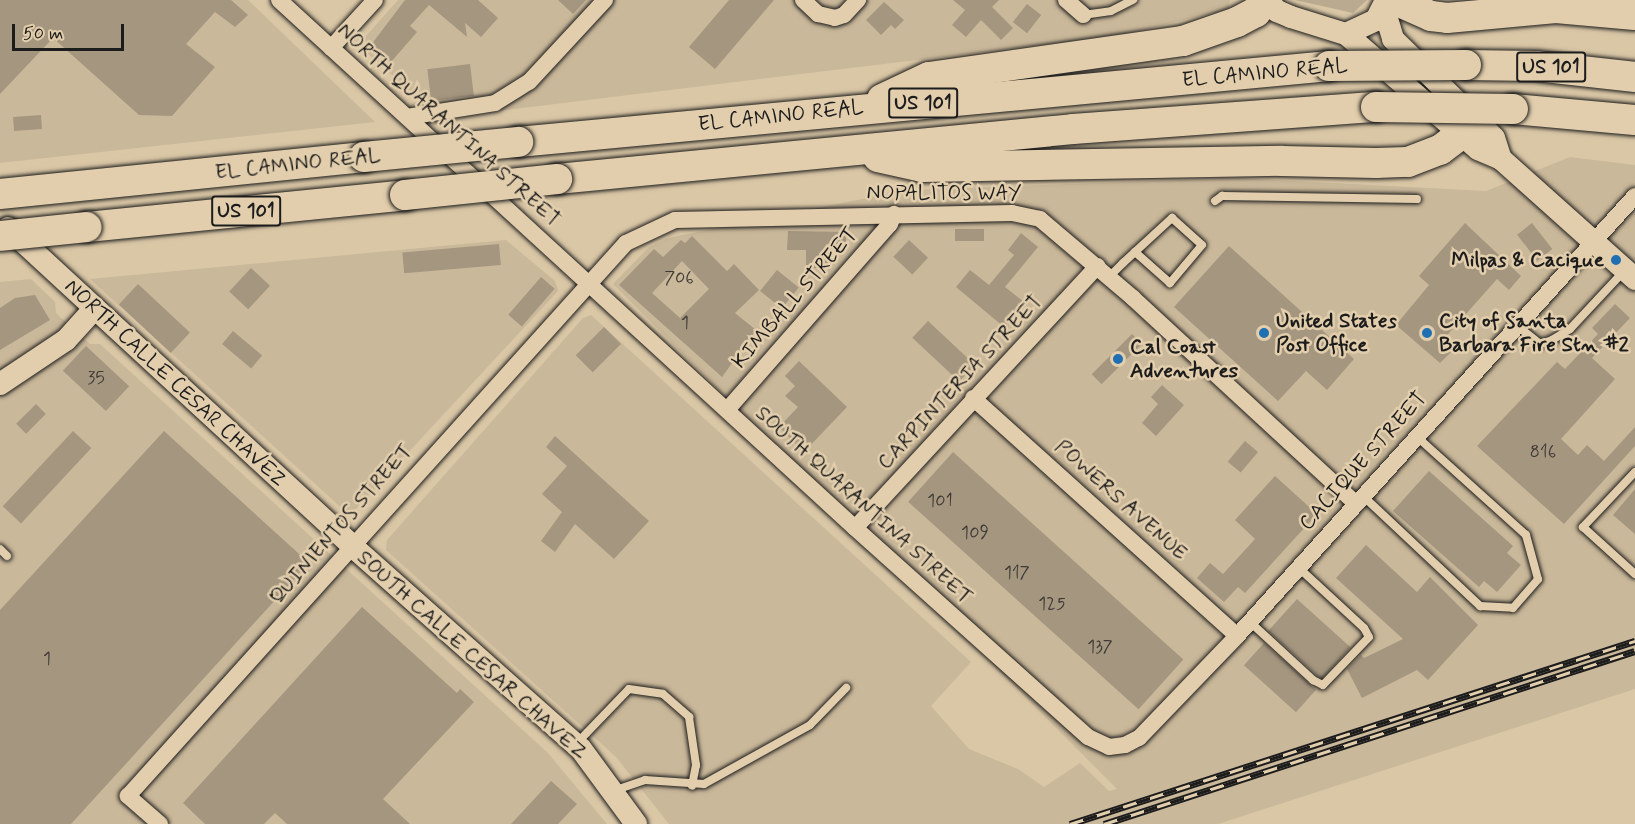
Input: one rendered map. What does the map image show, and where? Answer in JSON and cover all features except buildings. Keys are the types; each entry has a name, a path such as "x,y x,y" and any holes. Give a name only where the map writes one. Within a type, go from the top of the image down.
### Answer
{"highway":[{"path":"861,108 929,77 1183,41 1237,22 1256,12 1267,0"},
{"path":"1443,0 1474,17"},
{"path":"1388,3 1431,16 1474,17 1556,8 1635,15"},
{"name":"EL CAMINO REAL","path":"0,194 861,108 1329,66 1536,66 1635,77"},
{"name":"EL CAMINO REAL","path":"0,236 1073,129 1376,108 1513,109 1635,120"},
{"path":"849,151 922,167 1282,161 1376,163 1408,162 1440,150 1461,134"}],"street":[{"name":"NORTH QUARANTINA STREET","path":"279,0 589,283"},
{"path":"331,48 375,0"},
{"path":"407,117 495,103 529,82 605,0"},
{"path":"803,0 826,17 844,15 854,5"},
{"path":"1066,0 1083,15"},
{"path":"1267,0 1277,11 1346,34 1478,149 1501,159 1630,274"},
{"path":"1346,34 1368,27 1388,3"},
{"path":"1388,3 1393,39 1494,138 1501,159"},
{"name":"CACIQUE STREET","path":"1117,747 1139,738 1237,636 1593,239 1635,196"},
{"name":"NOPALITOS WAY","path":"589,283 626,243 675,220 894,214 1031,215 1049,224 1358,499"},
{"name":"KIMBALL STREET","path":"727,410 888,227 894,214"},
{"name":"NORTH CALLE CESAR CHAVEZ","path":"0,221 351,545"},
{"name":"CARPINTERIA STREET","path":"855,528 974,398 1103,272"},
{"name":"SOUTH QUARANTINA STREET","path":"589,283 855,528 1088,737 1102,745 1117,747"},
{"name":"QUINIENTOS STREET","path":"160,824 128,796 351,545 589,283"},
{"path":"0,384 66,340 94,309"},
{"name":"POWERS AVENUE","path":"974,398 1237,636"},
{"name":"SOUTH CALLE CESAR CHAVEZ","path":"351,545 576,745 636,824"}],"lane":[{"path":"1083,15 1111,11 1133,0"},
{"path":"1215,201 1222,196 1417,199"},
{"path":"1103,272 1136,252 1172,218 1202,245 1170,283 1136,252"},
{"path":"1516,325 1540,344 1552,340 1570,329 1630,274"},
{"path":"1358,499 1480,606 1513,608 1538,579 1526,535 1416,436"},
{"path":"1635,472 1583,527 1635,574"},
{"path":"0,549 7,556"},
{"path":"1250,622 1313,680 1323,685 1369,637 1364,628 1298,567"},
{"path":"613,792 645,780 692,786 715,779 810,725 846,688"},
{"path":"576,745 629,689 663,694 689,717 696,765 692,786"}],"shaded area":[{"path":"0,0 248,0 375,122 0,163"},
{"path":"398,0 1230,0 1229,9 1122,35 440,118 358,45"},
{"path":"1295,0 1367,0 1353,13"},
{"path":"1570,157 1635,165 1635,689 1218,824 669,824 616,757 386,550 387,540 583,318 591,315 971,662 931,706 969,749 1018,769 1044,787 1080,763 1109,791 1117,789 613,284 649,247 668,238 907,190 1238,178 1486,191"},
{"path":"506,240 555,281 558,291 353,512 346,512 90,279"},
{"path":"31,279 55,302 56,313 90,344 100,344 548,753 607,824 0,824 0,282"}],"railway":[{"path":"1070,824 1635,641"},
{"path":"1104,824 1635,651"}],"place":[{"name":"Milpas & Cacique","path":"1616,260"},
{"name":"United States Post Office","path":"1264,333"},
{"name":"City of Santa Barbara Fire Stn #2","path":"1427,333"},
{"name":"Cal Coast Adventures","path":"1118,359"}]}
